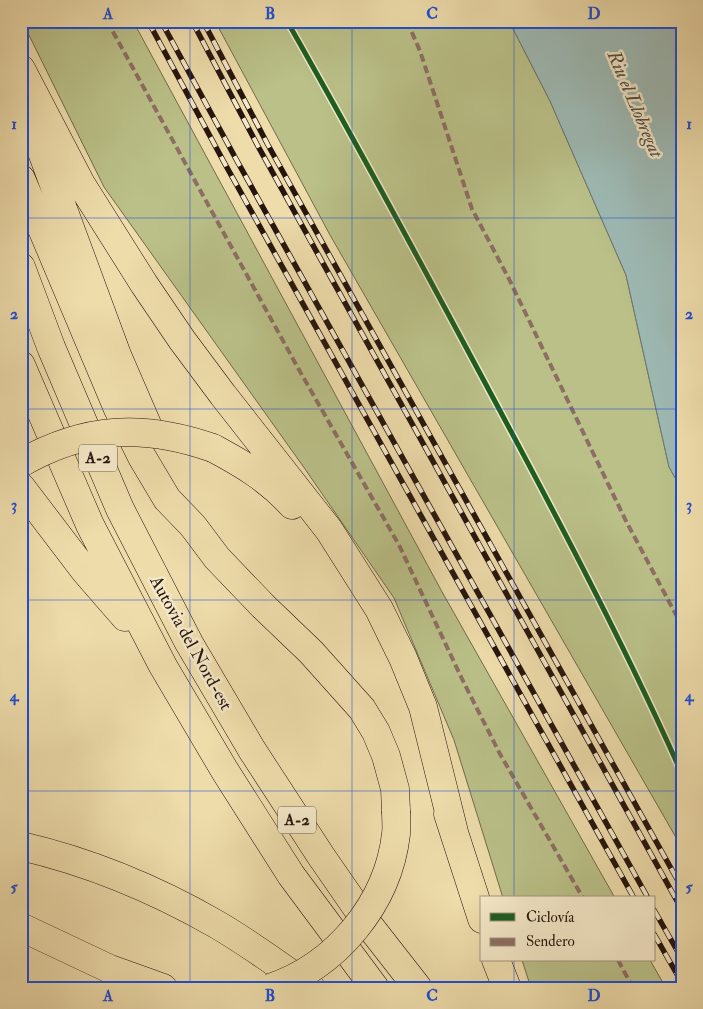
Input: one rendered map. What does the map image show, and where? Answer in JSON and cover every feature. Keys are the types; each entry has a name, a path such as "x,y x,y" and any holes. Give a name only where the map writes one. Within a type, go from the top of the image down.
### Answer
{"highway":[{"path":"21,69 80,184 144,284 217,387 330,530 378,609 403,658 423,707 454,832"},
{"path":"21,97 137,404 193,526"},
{"path":"21,180 118,409 142,457 167,499 193,526 217,558 311,652 362,709 376,732 386,756 395,789 396,834 391,859 381,888 371,908 354,930 325,959 285,983 270,988"},
{"name":"Autovia del Nord-est","path":"21,267 51,347 120,509 189,643 252,750 321,856 368,924 418,988"},
{"name":"Autovia del Nord-est","path":"21,365 90,525 156,652 224,772 286,867 375,988"},
{"path":"21,463 46,449 96,434 123,432 157,433 188,439 213,448 256,472 280,491 306,521 347,580 367,613 391,662 411,709 480,913"},
{"path":"21,487 85,571 156,652"},
{"path":"21,846 73,860 115,875 175,903 216,924 311,988"},
{"path":"21,927 110,969 163,988"},
{"path":"497,962 508,988"}],"green space":[{"path":"22,21 133,21 441,590 614,896 502,896 454,740 394,598 305,469 104,187"},
{"path":"215,21 509,21 550,101 626,275 669,467 682,490 682,848 330,235"},
{"path":"523,962 651,962 666,988 531,988"}],"water":[{"name":"Riu el Llobregat","path":"509,21 674,21 682,44 682,490 669,467 626,275 550,101"}],"railway":[{"path":"148,21 225,164 633,896"},
{"path":"161,21 647,896"},
{"path":"192,21 259,148 682,910"},
{"path":"203,21 268,145 682,888"},
{"path":"656,914 682,959"},
{"path":"656,938 682,983"}],"marked path":[{"path":"107,21 298,368 399,545 463,681 500,754 582,896"},
{"path":"407,21 420,51 472,209 509,279 626,521 682,626"},
{"path":"619,962 633,988"}],"cycle path":[{"path":"287,21 406,236 556,517 609,619 682,774"}]}
